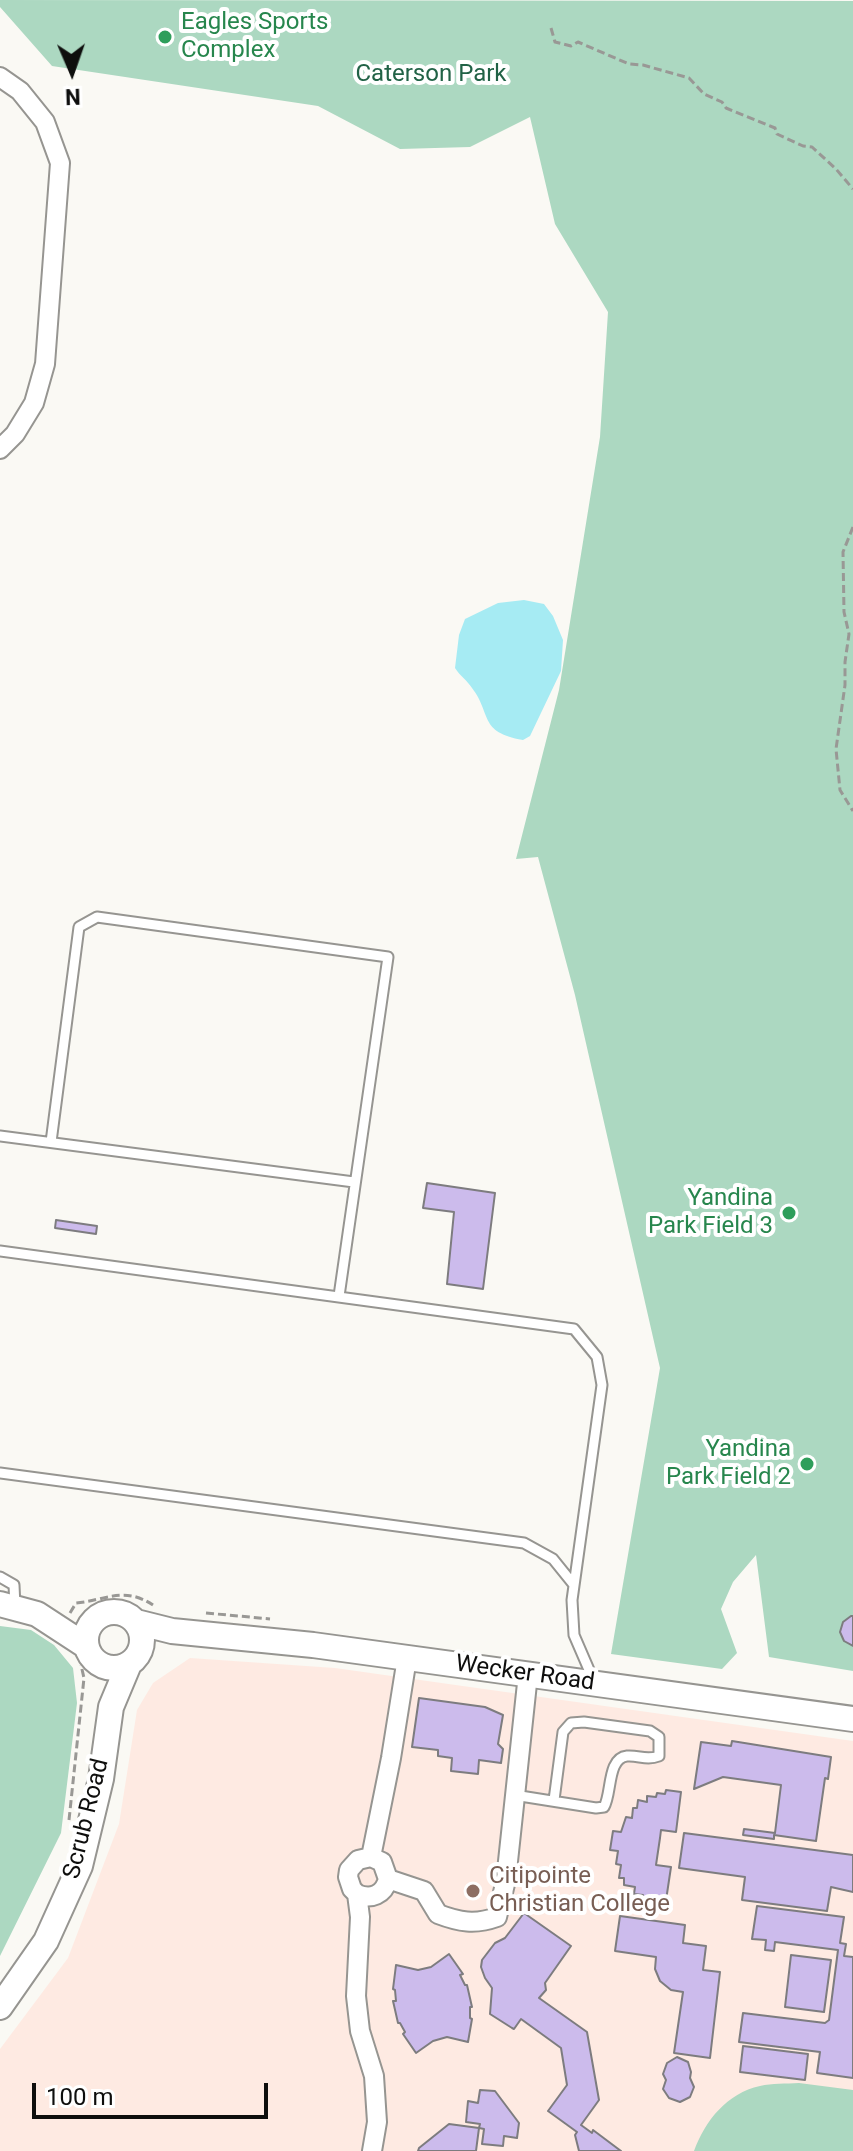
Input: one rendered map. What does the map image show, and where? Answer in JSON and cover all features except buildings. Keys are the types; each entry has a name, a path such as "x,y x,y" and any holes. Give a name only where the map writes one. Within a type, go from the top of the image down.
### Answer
{"street":[{"path":"0,77 20,91 45,122 60,163 45,364 34,403 15,434 0,449"},
{"name":"Wecker Road","path":"18,1608 100,1615 119,1612 149,1627 196,1634 407,1658 853,1719"},
{"name":"Wecker Road","path":"18,1608 111,1669 196,1634"},
{"path":"91,1654 88,1629 100,1615"},
{"path":"133,1661 143,1640 136,1622"},
{"name":"Scrub Road","path":"91,1654 111,1707"},
{"path":"371,1857 407,1658"},
{"name":"Scrub Road","path":"0,2007 46,1941 80,1866 101,1779 111,1707 133,1661"},
{"path":"388,1879 424,1891 438,1914 457,1921 480,1923 497,1917 506,1880 528,1674"},
{"path":"357,1894 370,1897 386,1886 388,1879 382,1862 371,1857 358,1860 349,1870 349,1883 357,1894 360,1917 356,1996 360,2031 374,2076 377,2122 372,2151"}],"lane":[{"path":"51,1142 79,927 97,917 388,957 339,1296"},
{"path":"0,1136 354,1182"},
{"path":"0,1251 574,1329 597,1357 602,1385 574,1585 574,1635 595,1684"},
{"path":"0,1473 524,1543 553,1559 574,1585"},
{"path":"0,1577 14,1585 18,1608"},
{"path":"514,1795 604,1807 619,1759 659,1756 659,1737 650,1731 571,1723 563,1732 554,1800"}],"path":[{"path":"551,28 555,42 571,46 578,42 629,64 689,78 704,94 722,102 726,108 767,124 775,128 777,134 803,146 812,147 853,189"},
{"path":"853,527 843,552 844,612 849,634 836,749 840,790 853,811"},
{"path":"69,1822 83,1698"}],"shaded area":[{"name":"Citipointe Christian College","path":"190,1658 335,1668 853,1741 853,2151 0,2151 0,2049 68,1958 119,1824 137,1710 153,1683"}],"green space":[{"name":"Caterson Park","path":"0,0 853,1 853,1671 769,1657 756,1555 733,1582 721,1609 737,1653 722,1669 611,1654 660,1368 575,995 538,857 516,859 559,690 600,437 608,312 555,224 530,117 470,147 400,149 318,106 52,66 0,7"},
{"path":"0,1626 31,1630 54,1645 73,1668 77,1703 61,1833 0,1956"},
{"path":"799,2083 853,2090 853,2151 694,2151 711,2119 737,2095 765,2085"}],"water":[{"path":"524,600 544,604 563,640 561,671 530,736 523,740 509,737 492,727 478,697 455,668 459,635 465,619 498,603"}],"place":[{"name":"Eagles Sports Complex","path":"165,37"},
{"name":"Yandina Park Field 3","path":"789,1213"},
{"name":"Yandina Park Field 2","path":"807,1464"},
{"name":"Citipointe Christian College","path":"473,1891"}]}
